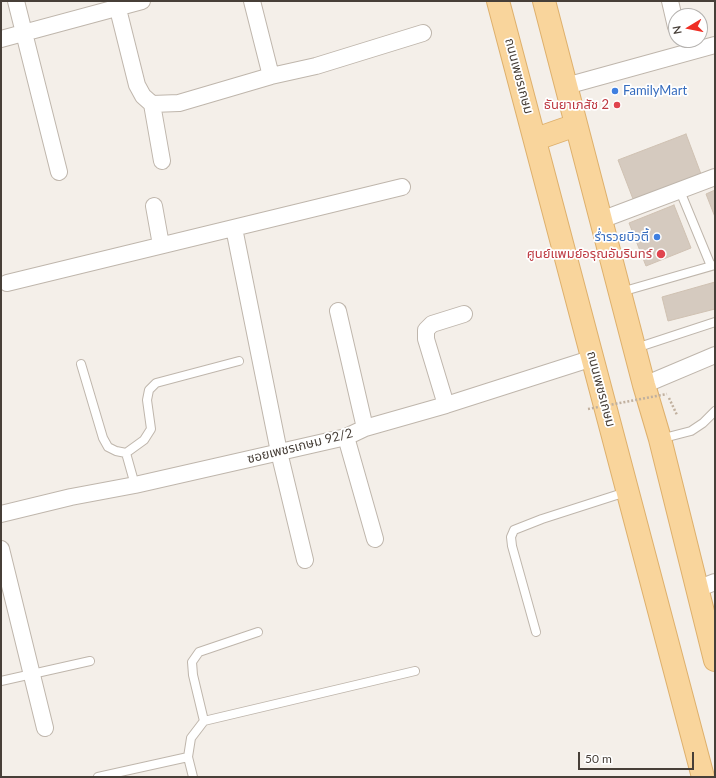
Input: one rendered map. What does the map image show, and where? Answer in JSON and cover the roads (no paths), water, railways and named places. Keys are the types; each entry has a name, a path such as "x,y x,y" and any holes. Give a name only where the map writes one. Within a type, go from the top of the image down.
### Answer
{"main road":[{"name":"ถนนเพชรเกษม","path":"498,1 536,139 703,777"},
{"path":"544,1 644,385 706,585 715,660"},
{"path":"536,139 576,125"}],"street":[{"path":"16,1 59,172"},
{"path":"1,39 117,4 142,1"},
{"path":"252,1 271,76"},
{"path":"117,4 137,85 143,96 152,104 162,161"},
{"path":"152,104 180,103 271,76 316,66 423,33"},
{"path":"566,86 678,48"},
{"path":"602,220 715,177"},
{"path":"7,282 402,187"},
{"path":"154,206 161,245"},
{"path":"234,228 279,452 305,560"},
{"path":"338,311 365,428"},
{"path":"446,405 426,339 426,330 432,324 464,314"},
{"path":"644,385 715,355"},
{"name":"ซอยเพชรเกษม 92/2","path":"1,514 71,497 135,485 346,437 365,428 446,405 593,358"},
{"path":"346,437 375,539"},
{"path":"1,549 45,728"}],"lane":[{"path":"620,292 713,265 680,191"},
{"path":"635,349 715,322"},
{"path":"81,364 103,438 108,447 116,451 126,453 144,440 151,429 147,400 150,390 156,383 239,361"},
{"path":"660,440 691,431 703,423 715,411"},
{"path":"126,453 135,485"},
{"path":"536,632 512,546 511,537 514,530 542,519 628,491"},
{"path":"204,722 193,675 192,662 199,652 258,632"},
{"path":"1,681 90,661"},
{"path":"193,777 188,757 191,738 204,722 415,671"},
{"path":"98,777 188,757"}],"place":[{"name":"FamilyMart","path":"615,91"},
{"name":"ธันยาเภสัช 2","path":"617,105"},
{"name":"ร่ำรวยบิวตี้","path":"657,237"},
{"name":"ศูนย์แพมย์อรุณอัมรินทร์","path":"661,254"}]}
